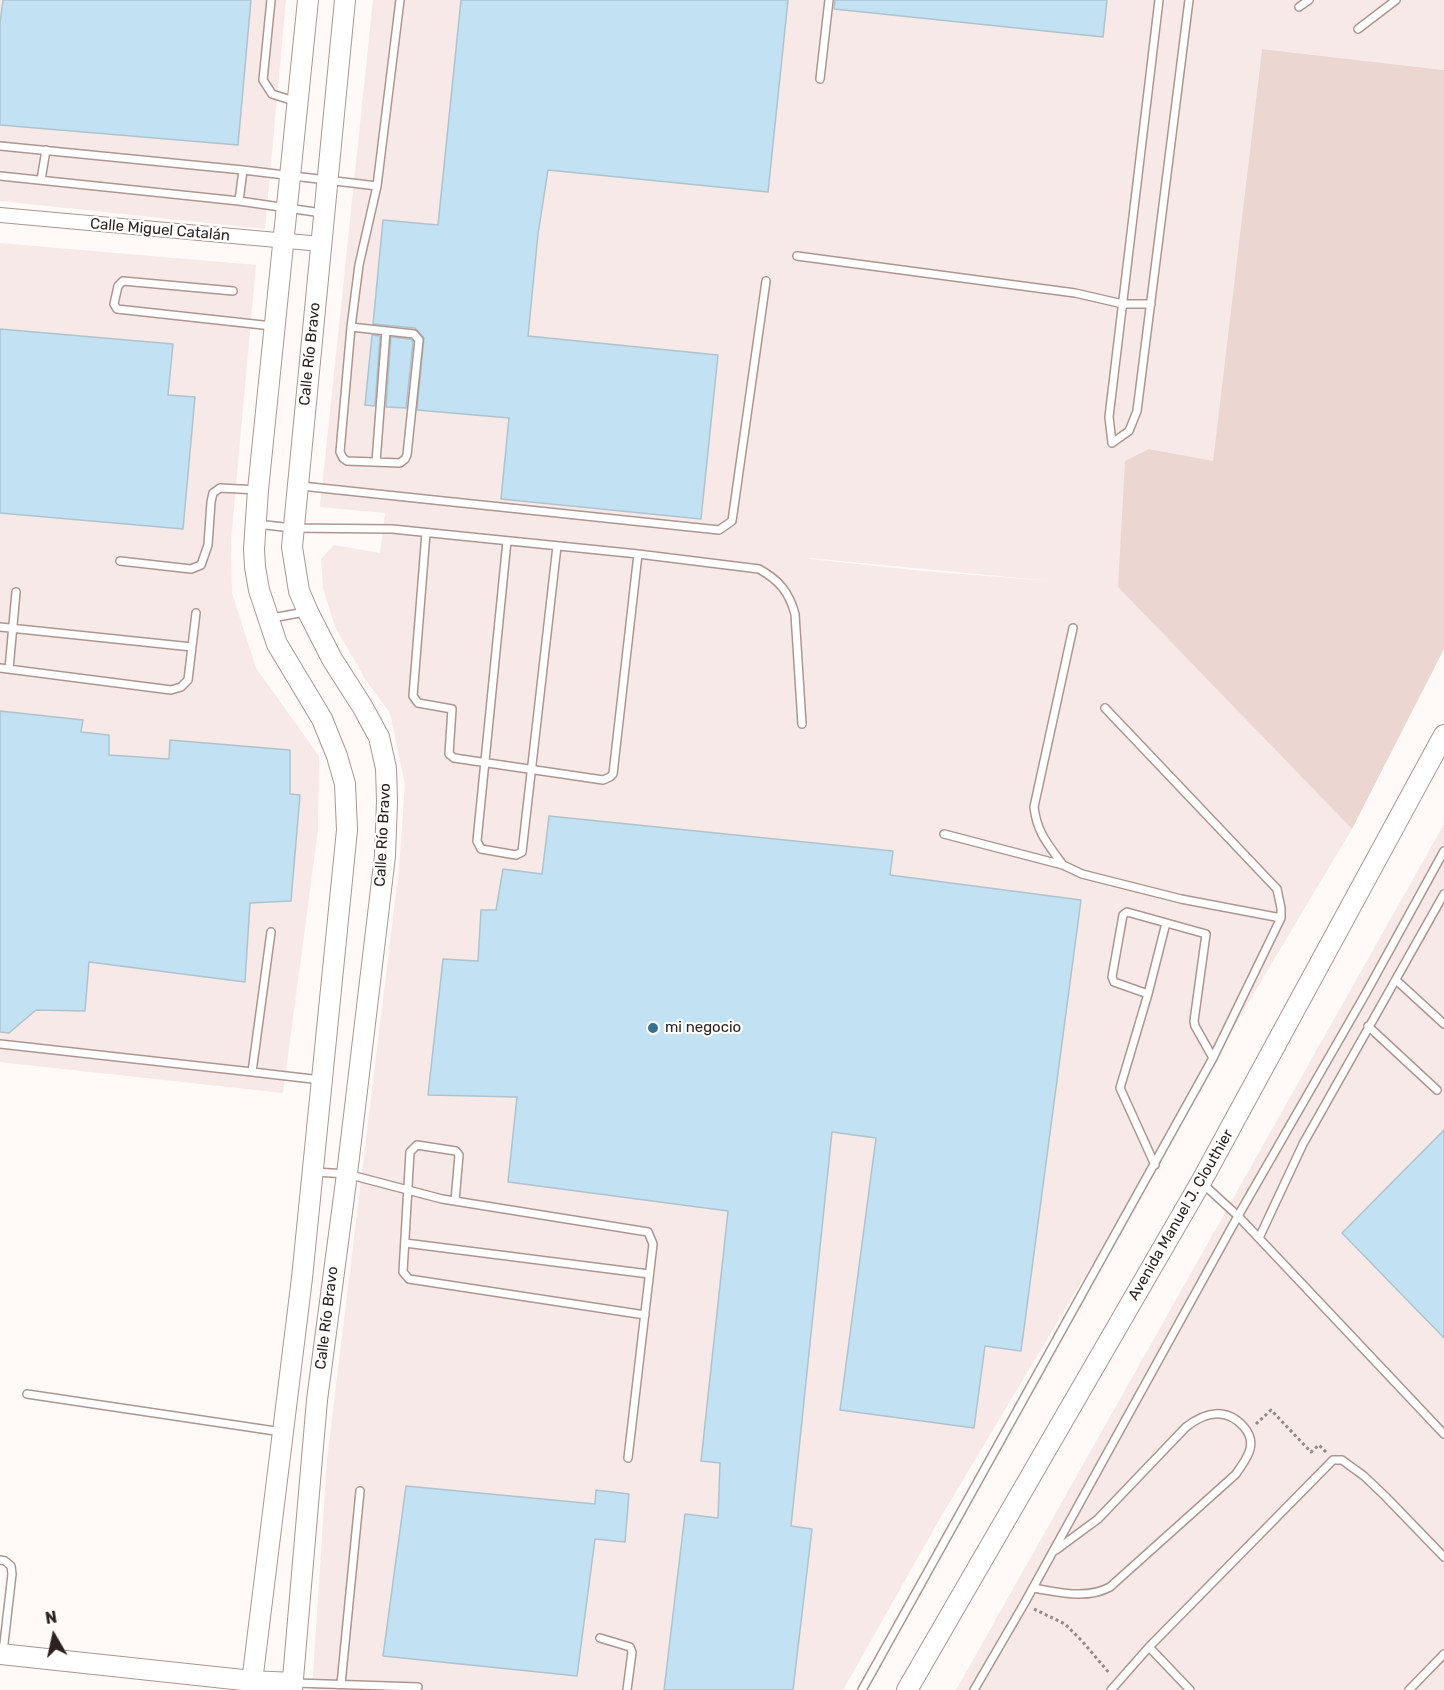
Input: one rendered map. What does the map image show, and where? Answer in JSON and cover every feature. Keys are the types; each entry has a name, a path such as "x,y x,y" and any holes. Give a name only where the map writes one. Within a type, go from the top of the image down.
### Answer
{"street":[{"name":"Calle Río Bravo","path":"251,1686 302,1278 348,830 345,784 337,756 322,719 277,644 267,618 255,567 258,490 308,0"},
{"name":"Calle Río Bravo","path":"292,1687 317,1400 385,856 387,801 386,768 379,737 332,659 308,612 299,591 294,569 292,528 345,0"},
{"name":"Calle Miguel Catalán","path":"0,215 321,244"},
{"name":"Avenida Manuel J. Clouthier","path":"907,1690 1201,1182 1444,735"},
{"path":"302,1278 331,1282"},
{"path":"1,1654 251,1686 292,1687"}],"lane":[{"path":"271,0 263,80 272,94 297,102"},
{"path":"351,327 414,334 420,343 407,457 400,463 347,461 340,452 351,327 360,265 377,186 400,0"},
{"path":"820,80 829,0"},
{"path":"1159,0 1109,417 1112,443 1129,431 1137,411 1189,0"},
{"path":"1299,7 1309,0"},
{"path":"1358,29 1396,0"},
{"path":"0,146 377,186"},
{"path":"41,180 46,150"},
{"path":"239,201 243,170"},
{"path":"0,176 239,201 324,214"},
{"path":"798,256 1075,293 1123,304 1151,304"},
{"path":"233,291 123,281 118,286 114,304 117,309 274,326"},
{"path":"297,485 719,530 732,520 766,281"},
{"path":"376,462 386,331"},
{"path":"120,561 191,569 201,565 207,544 213,493 220,488 258,490"},
{"path":"255,523 292,528 392,529 638,554 759,569 781,584 790,598 795,614 802,724"},
{"path":"426,533 413,696 418,704 452,709 448,751 451,756 603,780 613,774 638,554"},
{"path":"507,541 484,762 478,845 482,849 516,855 522,852 557,546"},
{"path":"9,669 15,592"},
{"path":"267,618 308,612"},
{"path":"0,668 171,690 181,687 188,680 196,613"},
{"path":"0,627 192,647"},
{"path":"1063,865 1042,837 1036,822 1034,807 1073,628"},
{"path":"862,1690 1214,1058 1281,918 1277,889 1105,708"},
{"path":"944,834 1063,865 1082,874 1181,899 1281,918"},
{"path":"974,1690 1054,1551 1238,1216 1366,993 1444,851"},
{"path":"1259,1238 1303,1144 1444,894"},
{"path":"1148,994 1114,982 1112,977 1123,915 1127,912 1206,934 1194,1026 1214,1058"},
{"path":"1155,1165 1120,1089 1166,923"},
{"path":"252,1072 271,932"},
{"path":"1396,980 1444,1024"},
{"path":"1368,1026 1437,1090"},
{"path":"0,1044 322,1080"},
{"path":"455,1201 459,1155 456,1150 417,1145 410,1152 407,1191 403,1272 409,1279 645,1315"},
{"path":"313,1172 347,1174 407,1191 455,1201 643,1230 650,1235 653,1244 628,1458"},
{"path":"1201,1182 1238,1216 1444,1434"},
{"path":"405,1243 649,1274"},
{"path":"27,1394 283,1432"},
{"path":"1033,1588 1087,1595 1099,1593 1110,1587 1236,1473 1249,1454 1251,1441 1248,1432 1236,1419 1228,1415 1209,1415 1197,1418 1185,1427 1141,1477 1098,1519 1054,1551"},
{"path":"1111,1690 1149,1647 1334,1461 1342,1460 1364,1476 1444,1557"},
{"path":"340,1684 360,1491"},
{"path":"0,1560 11,1566 12,1574 1,1654"},
{"path":"600,1638 630,1647 632,1652 627,1690"},
{"path":"1149,1647 1190,1690"},
{"path":"1409,1690 1444,1654"},
{"path":"292,1687 340,1684 418,1688"}],"path":[{"path":"1248,1432 1271,1410 1311,1452 1319,1445 1334,1461"},
{"path":"1024,1604 1065,1624 1118,1682"}],"shaded area":[{"path":"0,0 286,0 265,229 0,201"},
{"path":"373,0 1444,0 1444,70 1262,49 1213,462 1150,449 1119,587 1352,829 939,1520 843,1690 312,1690 327,1460 399,868 405,784 390,713 367,682 335,627 323,588 321,559 334,545 380,553 385,513 320,507","holes":["810,558 1051,581 922,571"]},
{"path":"1262,49 1444,70 1444,649 1352,829 1118,587 1125,461 1149,449 1213,461"},
{"path":"0,243 256,265 231,540 232,593 256,668 319,756 318,830 283,1093 0,1062"},
{"path":"1444,824 1444,1690 956,1690"}],"building":[{"path":"3,0 251,0 238,145 0,125 0,23"},
{"path":"461,0 788,0 768,192 548,170 538,234 528,336 718,355 701,519 501,499 509,418 417,410 424,338 415,328 373,324 383,220 438,225"},
{"path":"835,0 1107,0 1103,37 834,9"},
{"path":"0,329 173,344 168,395 195,397 183,529 0,513"},
{"path":"372,335 380,336 375,406 365,405"},
{"path":"391,337 411,339 413,342 406,408 386,407"},
{"path":"0,711 83,720 81,732 109,735 109,755 169,759 170,740 290,750 290,794 300,795 291,901 250,903 245,982 89,962 85,1011 36,1010 9,1033 0,1032"},
{"path":"549,816 893,851 890,875 1081,900 1021,1351 985,1346 974,1428 840,1410 876,1138 832,1132 791,1526 812,1529 793,1690 664,1690 685,1514 718,1518 720,1463 701,1461 728,1211 508,1182 517,1097 428,1095 443,959 478,961 481,910 496,910 503,869 542,874"},
{"path":"1444,1130 1444,1338 1342,1233"},
{"path":"406,1486 595,1504 596,1490 629,1494 625,1542 595,1539 577,1676 383,1656"}],"place":[{"name":"mi negocio","path":"653,1028"}]}
